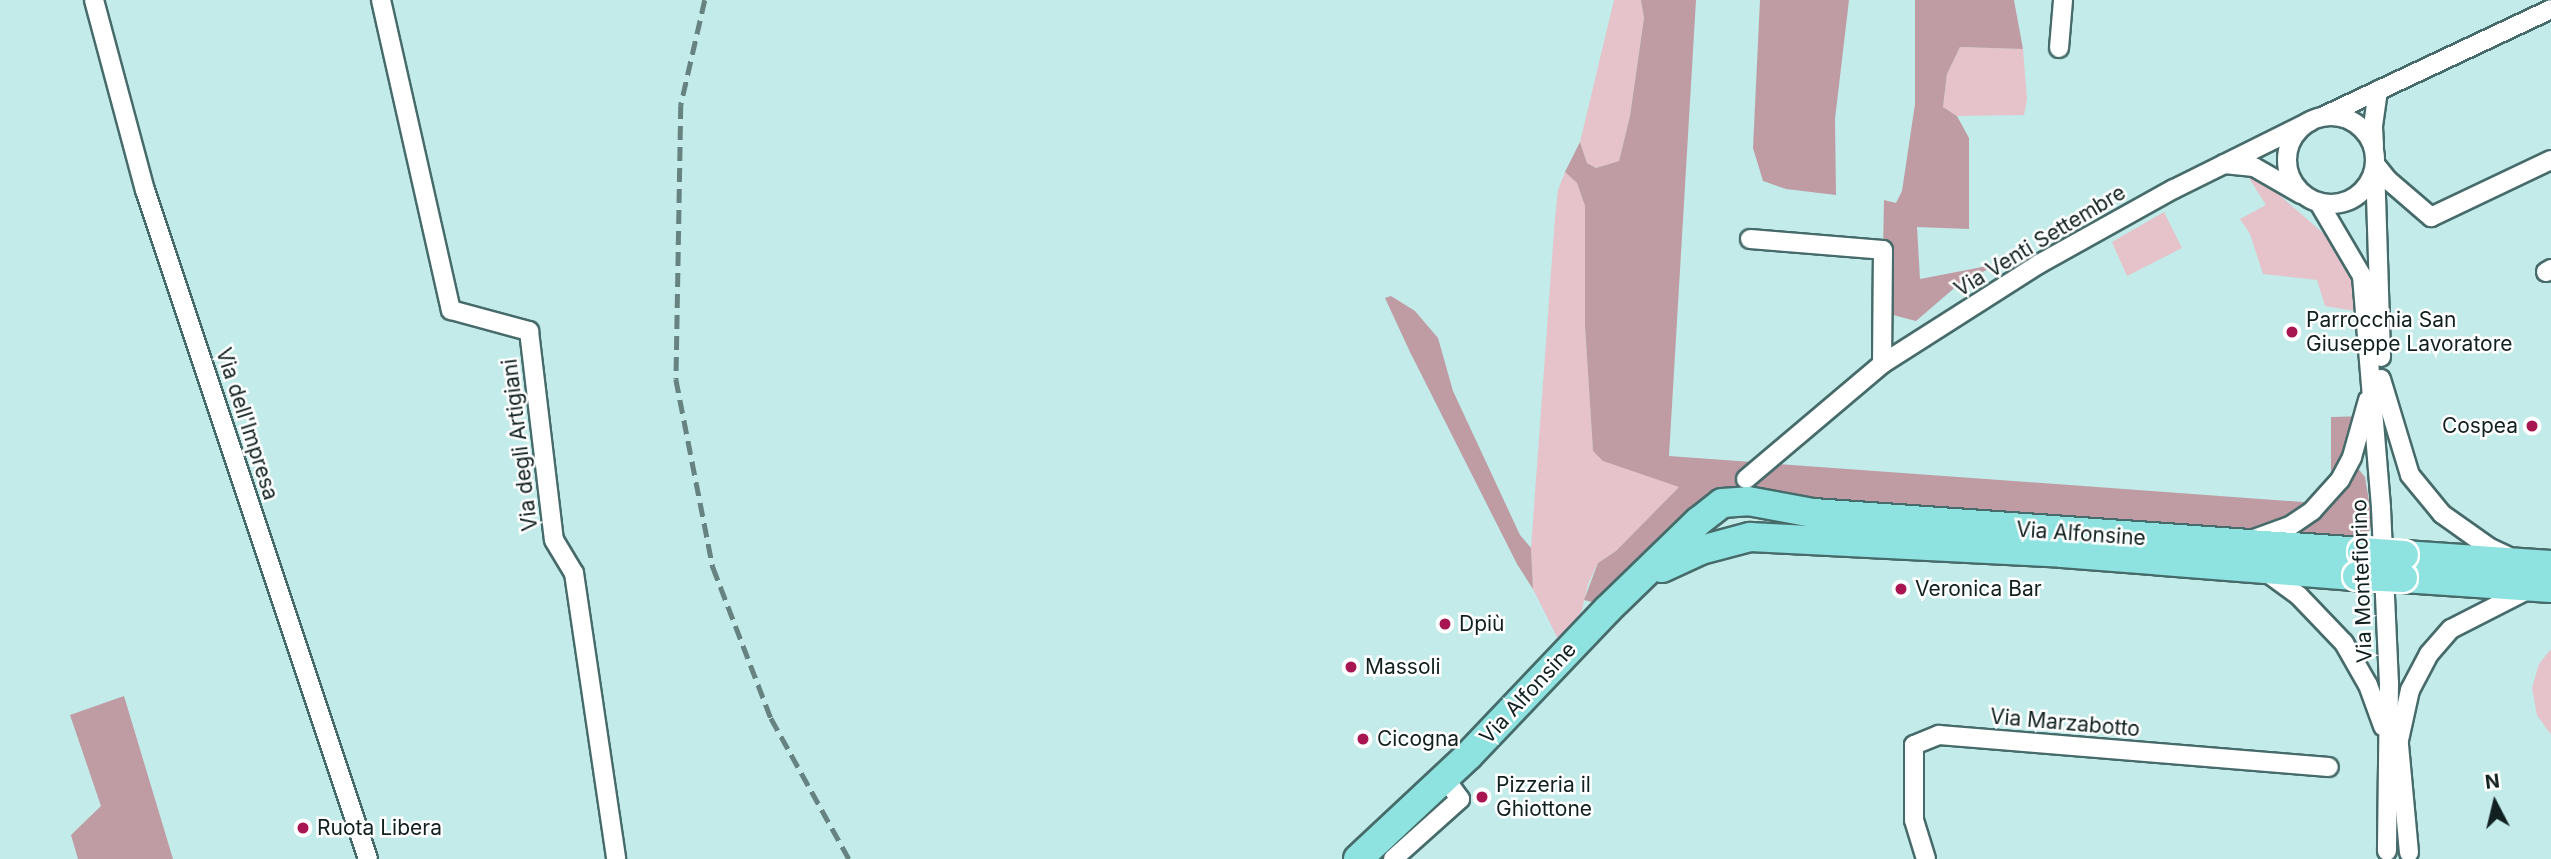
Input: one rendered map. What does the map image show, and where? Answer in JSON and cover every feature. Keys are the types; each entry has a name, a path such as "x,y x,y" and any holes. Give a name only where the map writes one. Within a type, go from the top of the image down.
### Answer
{"main road":[{"name":"Via Alfonsine","path":"1359,859 1445,778 1640,578 1722,503 1747,490 1813,513 2221,544 2359,564 2540,576"},
{"name":"Via Alfonsine","path":"1640,578 1701,550 1750,537 2062,553 2262,568 2359,564"}],"street":[{"name":"Via dell'Impresa","path":"94,0 145,190 368,859"},
{"name":"Via degli Artigiani","path":"381,0 451,310 529,331 554,540 574,573 616,859"},
{"path":"2059,48 2063,0"},
{"name":"Via Venti Settembre","path":"1747,490 1882,365 2039,264 2224,164 2551,9"},
{"path":"2348,201 2366,187 2374,157 2373,126 2378,90"},
{"path":"2359,100 2373,126"},
{"path":"2312,199 2296,187 2287,164 2292,140 2315,120 2334,117 2359,127 2388,180 2431,217 2551,160"},
{"name":"Via Montefiorino","path":"2374,157 2377,380 2389,683 2393,740 2412,856 2382,855 2393,740"},
{"path":"2224,164 2254,167 2312,199 2334,204 2348,201 2375,204"},
{"name":"Via Montefiorino","path":"2312,199 2362,276 2377,380"},
{"path":"1750,239 1883,250 1882,365"},
{"path":"2221,544 2253,539 2290,526 2312,511 2340,480 2352,457 2377,380"},
{"path":"2377,380 2410,475 2442,514 2490,548 2540,576 2451,629 2429,654 2410,691 2393,740"},
{"path":"1747,490 1744,517 1750,537"},
{"path":"2262,568 2298,596 2344,642 2368,685 2393,740"},
{"name":"Via Marzabotto","path":"1926,859 1914,820 1914,746 1939,735 2329,767"},
{"path":"1393,859 1460,799 1445,778"}],"shaded area":[{"path":"1614,0 1641,0 1644,18 1630,116 1619,161 1596,168 1587,163 1580,142"},
{"path":"1641,0 1696,0 1669,456 2331,504 2331,417 2369,416 2356,466 2365,477 2372,519 2367,544 1739,493 1710,494 1674,522 1605,599 1592,602 1584,600 1598,563 1616,551 1679,487 1603,461 1593,451 1585,326 1585,206 1577,183 1565,172 1580,142 1587,163 1596,168 1619,161 1630,116 1644,18"},
{"path":"1760,0 1849,0 1835,119 1836,195 1786,189 1763,181 1753,148"},
{"path":"1915,0 2014,0 2023,49 1960,47 1947,74 1943,107 1957,116 1969,138 1969,229 1917,227 1920,279 1998,264 1959,284 1916,321 1893,315 1883,250 1884,200 1896,203 1902,191 1915,104"},
{"path":"1960,47 2023,49 2027,99 2024,115 1957,116 1943,107 1947,74"},
{"path":"1565,172 1577,183 1585,206 1585,326 1593,451 1680,486 1616,551 1598,563 1588,584 1582,610 1569,630 1557,637 1533,589 1531,548 1555,218 1558,190"},
{"path":"2247,175 2270,187 2323,233 2349,267 2361,312 2325,306 2317,280 2263,274 2250,234 2240,219 2266,205"},
{"path":"2164,212 2182,248 2127,276 2112,242"},
{"path":"1391,296 1415,311 1438,338 1453,391 1520,535 1531,548 1533,589 1517,564 1410,352 1385,298"},
{"path":"2551,649 2551,735 2537,715 2532,688 2539,664"},
{"path":"124,696 173,859 78,859 71,835 101,806 70,715"}],"railway":[{"path":"705,0 681,105 676,379 713,567 771,718 849,859"}],"place":[{"name":"Parrocchia San Giuseppe Lavoratore","path":"2292,332"},
{"name":"Cospea","path":"2532,426"},
{"name":"Veronica Bar","path":"1901,589"},
{"name":"Dpiù","path":"1445,624"},
{"name":"Massoli","path":"1351,667"},
{"name":"Cicogna","path":"1363,739"},
{"name":"Pizzeria il Ghiottone","path":"1482,797"},
{"name":"Ruota Libera","path":"303,828"}]}
